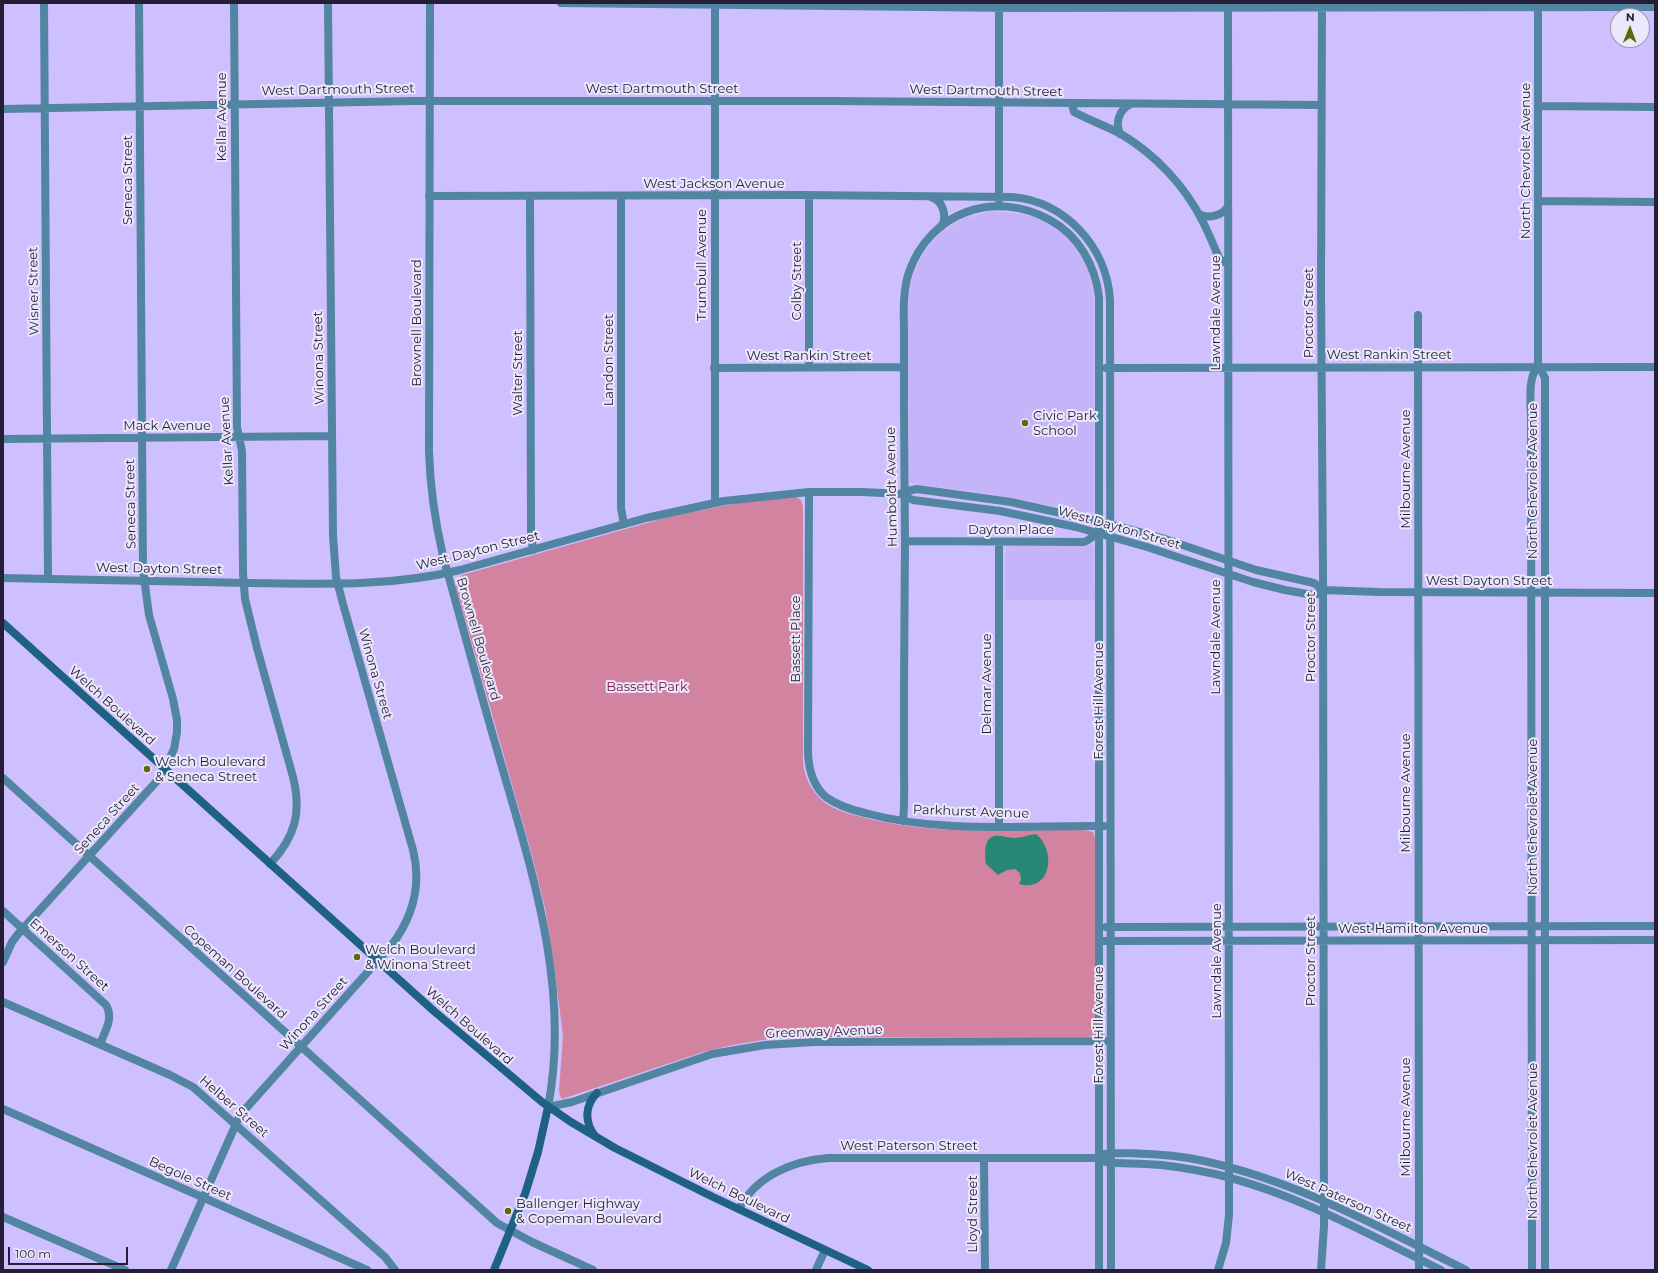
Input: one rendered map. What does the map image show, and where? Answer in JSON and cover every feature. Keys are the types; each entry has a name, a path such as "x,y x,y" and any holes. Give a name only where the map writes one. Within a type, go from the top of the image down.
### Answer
{"main road":[{"name":"Welch Boulevard","path":"3,624 467,1041 548,1107 597,1138 739,1209 868,1270"},
{"path":"597,1093 590,1102 587,1114 591,1129 597,1138"},
{"path":"494,1270 523,1202 548,1107"}],"street":[{"name":"Wisner Street","path":"44,3 48,578"},
{"name":"Seneca Street","path":"3,962 12,942 23,929 154,785 165,769 175,744 177,720 173,699 150,619 144,580 139,3"},
{"name":"Kellar Avenue","path":"234,3 237,427 242,451 243,582 246,605 296,791 296,817 291,833 284,849 270,864"},
{"name":"Winona Street","path":"171,1270 235,1123 240,1115 394,942 409,916 416,894 416,866 338,585 333,535 328,3"},
{"name":"Brownell Boulevard","path":"430,3 430,472 436,526 527,854 543,920 550,970 554,1025 553,1068 548,1107"},
{"path":"561,3 1228,6 1538,5 1655,7"},
{"name":"Trumbull Avenue","path":"715,4 715,502"},
{"path":"999,5 999,206"},
{"name":"North Chevrolet Avenue","path":"1538,5 1538,367 1542,372 1545,381 1545,1270"},
{"name":"Lawndale Avenue","path":"1218,1270 1228,1229 1229,1178 1228,6"},
{"name":"Proctor Street","path":"1321,1270 1324,1212 1322,6"},
{"name":"West Dartmouth Street","path":"3,109 430,101 714,101 1321,105"},
{"path":"1072,104 1073,110 1076,113 1120,134 1145,151 1167,172 1180,186 1199,214 1219,258 1224,262 1228,262"},
{"path":"1120,134 1118,125 1120,115 1122,110 1131,104"},
{"path":"1538,106 1655,107"},
{"name":"West Jackson Avenue","path":"429,196 999,197"},
{"name":"Walter Street","path":"530,196 530,533 533,550"},
{"name":"Landon Street","path":"621,196 622,508 624,524"},
{"name":"Colby Street","path":"809,196 809,368"},
{"path":"931,197 937,199 942,208 944,220 942,226"},
{"name":"Forest Hill Avenue","path":"999,197 1027,200 1052,209 1069,220 1089,241 1101,262 1109,290 1111,1270"},
{"path":"1538,201 1655,202"},
{"name":"Forest Hill Avenue","path":"999,206 1027,211 1050,220 1073,238 1087,257 1095,277 1098,297 1099,1270"},
{"name":"Humboldt Avenue","path":"904,821 904,300 907,281 918,253 931,236 942,226 969,211 982,207 999,206"},
{"path":"1199,214 1205,217 1215,216 1223,212 1228,206"},
{"name":"Milbourne Avenue","path":"1418,315 1419,1270"},
{"name":"West Rankin Street","path":"714,368 904,367"},
{"name":"North Chevrolet Avenue","path":"1532,1270 1530,592 1531,379 1534,371 1538,367"},
{"name":"West Rankin Street","path":"1099,368 1655,367"},
{"path":"1099,420 1110,420"},
{"name":"Mack Avenue","path":"3,439 332,436"},
{"name":"West Dayton Street","path":"904,494 909,490 917,490 996,499 1049,509 1162,538 1272,575 1314,583 1323,590 1418,593 1655,592"},
{"name":"West Dayton Street","path":"3,578 338,585 387,582 448,573 664,513 715,502 808,492 848,491 904,494 913,500 995,510 1055,522 1110,536 1269,587 1316,595 1323,590"},
{"name":"Bassett Place","path":"808,492 808,754 810,771 816,786"},
{"path":"995,510 996,499"},
{"path":"1531,508 1545,508"},
{"name":"Dayton Place","path":"905,541 1084,542 1110,524"},
{"name":"Delmar Avenue","path":"999,542 999,826"},
{"path":"3,584 9,580 18,578"},
{"path":"1098,589 1110,589"},
{"path":"1098,682 1110,682"},
{"path":"1531,762 1545,762"},
{"name":"Copeman Boulevard","path":"3,778 492,1218 511,1232 593,1270"},
{"name":"Parkhurst Avenue","path":"816,786 827,797 843,806 878,816 904,821 938,825 1111,826"},
{"name":"Emerson Street","path":"3,911 106,1005 109,1011 109,1021 100,1044"},
{"name":"West Hamilton Avenue","path":"1099,927 1655,926"},
{"name":"West Hamilton Avenue","path":"1099,941 1655,940"},
{"name":"Helber Street","path":"3,1002 188,1084 235,1123 385,1257 394,1270"},
{"name":"Greenway Avenue","path":"548,1107 565,1104 706,1056 736,1049 776,1044 814,1042 1111,1041"},
{"name":"Begole Street","path":"3,1109 367,1270"},
{"path":"1532,1116 1545,1116"},
{"name":"West Paterson Street","path":"739,1209 747,1194 760,1183 785,1168 805,1161 828,1158 1099,1158 1104,1154 1111,1153 1169,1155 1229,1167 1282,1184 1323,1201 1466,1270"},
{"name":"Lloyd Street","path":"984,1158 985,1270"},
{"name":"West Paterson Street","path":"1099,1158 1103,1162 1111,1163 1150,1164 1180,1167 1229,1178 1272,1192 1324,1212 1441,1270"},
{"path":"3,1217 125,1270"},
{"path":"816,1270 825,1250"}],"shaded area":[{"path":"991,211 1021,214 1037,218 1051,226 1066,237 1075,248 1086,264 1090,276 1094,298 1094,511 1090,514 1020,499 914,484 909,481 908,315 909,295 913,275 923,253 941,232 963,219"},
{"path":"1094,545 1095,600 1005,600 1006,546"},
{"path":"1036,834 1043,841 1047,850 1048,860 1044,877 1038,882 1030,885 1019,884 1021,880 1020,873 1015,869 1007,870 998,875 986,864 986,844 990,838 996,836 1017,838"}],"green space":[{"name":"Bassett Park","path":"796,497 801,500 803,507 803,761 805,773 809,783 815,793 823,801 837,809 857,816 903,826 945,830 1071,830 1093,832 1095,838 1095,1033 1088,1037 774,1038 703,1052 562,1099 559,1091 563,1036 545,908 532,855 456,587 457,581 462,575 672,516 738,503"}],"place":[{"name":"Civic Park School","path":"1025,423"},
{"name":"Welch Boulevard & Seneca Street","path":"147,769"},
{"name":"Welch Boulevard & Winona Street","path":"357,957"},
{"name":"Ballenger Highway & Copeman Boulevard","path":"508,1211"}]}
